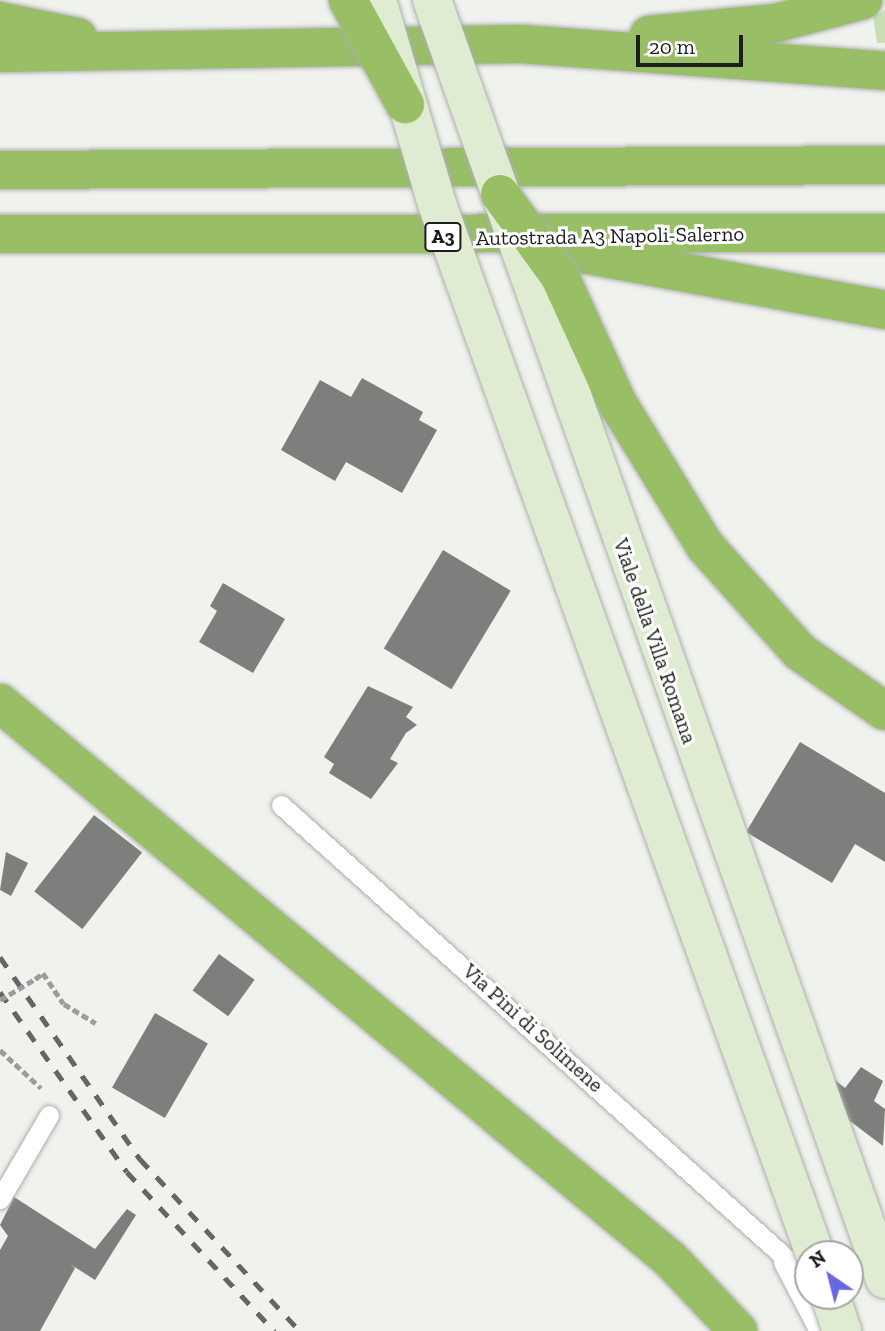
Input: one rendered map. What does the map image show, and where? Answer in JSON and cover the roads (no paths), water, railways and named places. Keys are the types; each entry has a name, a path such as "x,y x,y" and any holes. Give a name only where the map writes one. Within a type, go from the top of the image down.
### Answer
{"highway":[{"path":"348,0 405,104"},
{"path":"0,54 521,44 776,23 863,0"},
{"path":"0,21 148,52"},
{"path":"521,44 885,71"},
{"path":"0,170 885,165"},
{"path":"500,194 560,277 618,404 705,546 800,652 885,711"},
{"name":"Autostrada A3 Napoli-Salerno","path":"0,234 485,238 885,233"},
{"path":"485,238 885,310"},
{"path":"0,703 670,1259 738,1331"}],"main road":[{"path":"377,0 405,104 794,1245"},
{"name":"Viale della Villa Romana","path":"439,10 500,194 885,1279"},
{"path":"835,1310 842,1331"}],"lane":[{"name":"Via Pini di Solimene","path":"281,805 747,1218 794,1252"},
{"path":"0,1199 49,1115"},
{"name":"Via Pini di Solimene","path":"813,1310 819,1331"},
{"path":"834,1310 850,1331"}],"railway":[{"path":"0,957 140,1159 300,1331"},
{"path":"0,992 127,1172 274,1331"}]}
